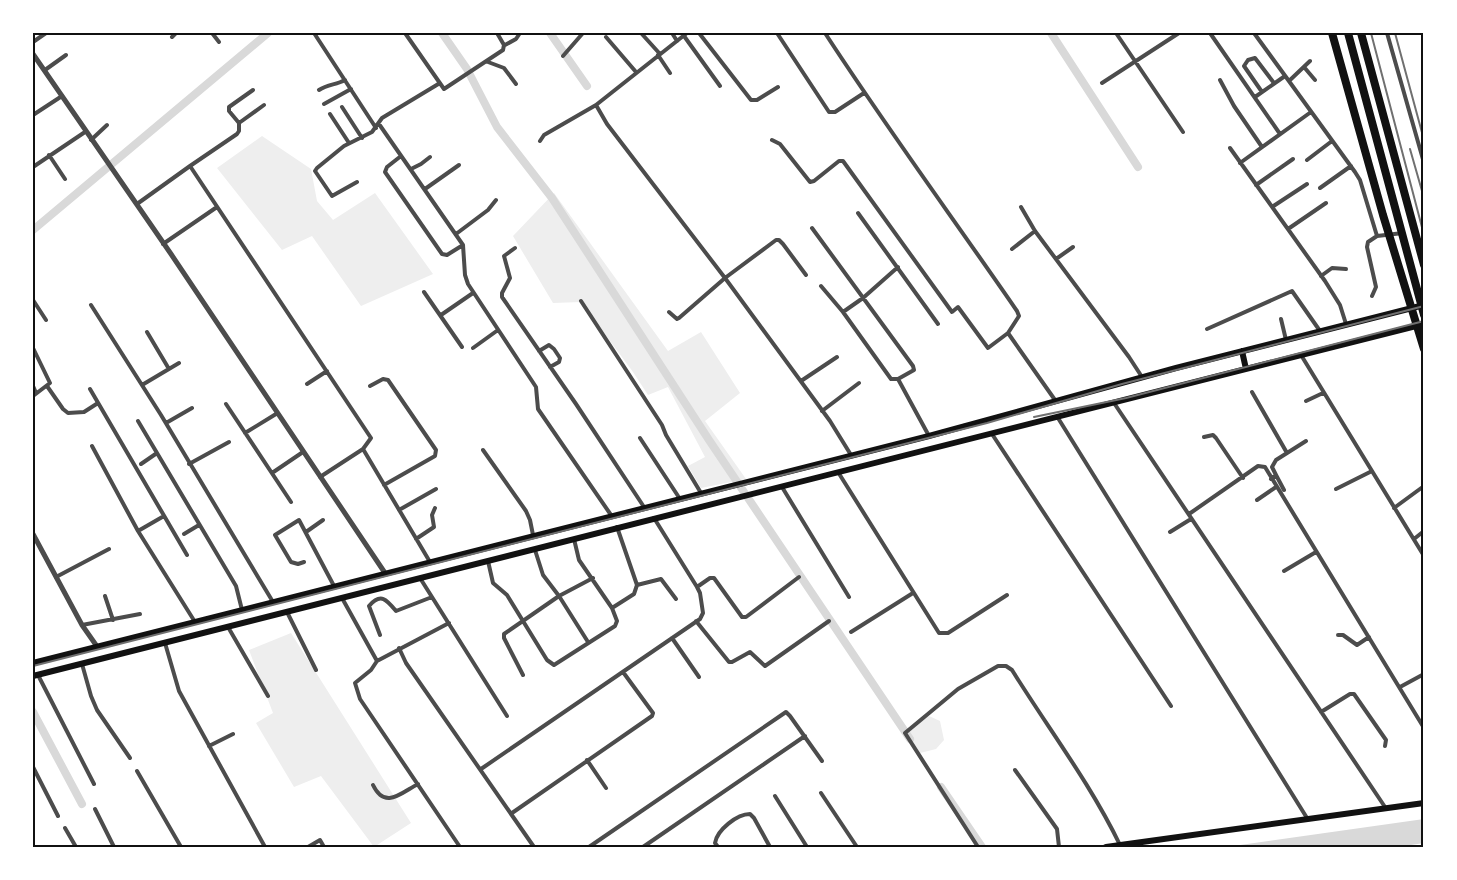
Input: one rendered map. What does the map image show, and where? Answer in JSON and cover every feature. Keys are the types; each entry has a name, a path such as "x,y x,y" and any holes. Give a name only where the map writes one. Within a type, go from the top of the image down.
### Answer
{"highway":[{"path":"1332,33 1383,215 1424,349"},
{"path":"1349,33 1424,315"},
{"path":"1361,33 1424,265"}],"main road":[{"path":"1349,33 1404,233 1422,306 1424,325 617,527 535,550 341,597 35,676 34,662 96,645 243,610 929,436 1142,377 1422,306"},
{"path":"1242,351 1246,369"},
{"path":"987,419 992,434"},
{"path":"611,515 617,527"},
{"path":"385,573 389,585"},
{"path":"1106,847 1424,802"}],"street":[{"path":"33,42 46,33"},
{"path":"172,37 176,33"},
{"path":"212,33 219,42"},
{"path":"314,33 351,89 411,169 463,245 465,275 473,293 536,387 538,409 611,515"},
{"path":"405,33 444,89 488,62 503,50 504,45 516,39 520,33"},
{"path":"497,33 504,45"},
{"path":"564,55 583,33"},
{"path":"641,33 670,73"},
{"path":"672,33 677,40"},
{"path":"699,33 751,100 757,100 778,87"},
{"path":"777,33 829,112 835,112 864,93"},
{"path":"772,140 780,144 810,182 839,161 843,161 952,312 958,307 988,348 1008,333 1019,316 1017,311 920,169 864,93 825,33"},
{"path":"1116,33 1183,132"},
{"path":"1102,83 1179,33"},
{"path":"1210,33 1280,134"},
{"path":"1254,33 1360,180 1377,236"},
{"path":"1387,33 1424,163"},
{"path":"540,141 544,135 596,105 686,34 720,86"},
{"path":"606,37 636,72"},
{"path":"33,54 385,573"},
{"path":"45,70 66,55"},
{"path":"1262,92 1244,66 1248,60 1255,58 1275,83"},
{"path":"488,62 504,68 516,84"},
{"path":"1289,81 1310,62"},
{"path":"1304,67 1315,80"},
{"path":"1255,97 1285,76"},
{"path":"320,90 345,80"},
{"path":"1220,80 1234,106 1262,147"},
{"path":"357,182 332,196 315,171 349,143 362,138 378,126 382,118 440,83"},
{"path":"324,104 351,89"},
{"path":"136,204 237,134 239,123 229,107 253,90"},
{"path":"33,115 62,96"},
{"path":"239,123 264,105"},
{"path":"596,105 607,124 801,381 851,455"},
{"path":"342,107 362,138"},
{"path":"1239,163 1311,112"},
{"path":"330,114 349,143"},
{"path":"91,140 107,125"},
{"path":"33,167 86,132"},
{"path":"1307,160 1332,141"},
{"path":"1230,147 1239,163 1321,276 1340,306 1347,324"},
{"path":"49,155 64,179"},
{"path":"401,156 385,168 442,254 447,255 463,245"},
{"path":"411,169 430,157"},
{"path":"1256,185 1293,159"},
{"path":"425,189 459,165"},
{"path":"190,166 370,438 363,449 320,478"},
{"path":"1320,188 1351,166"},
{"path":"1272,207 1307,184"},
{"path":"456,234 488,210 496,200"},
{"path":"1288,229 1326,203"},
{"path":"163,244 217,207"},
{"path":"1021,207 1035,231 1142,377"},
{"path":"858,213 938,324"},
{"path":"812,228 914,370 898,379 891,379 843,312 821,286"},
{"path":"1012,249 1035,231"},
{"path":"1372,296 1376,287 1366,247 1368,242 1377,236 1404,233"},
{"path":"669,312 677,319 679,318 725,278 773,242 779,240 806,275"},
{"path":"1056,259 1073,247"},
{"path":"515,248 504,256 510,278 502,297 644,507"},
{"path":"843,312 863,298 898,267"},
{"path":"1321,276 1332,268 1346,269"},
{"path":"1207,329 1292,291 1320,331"},
{"path":"424,292 462,348"},
{"path":"441,315 473,293"},
{"path":"33,300 46,320"},
{"path":"581,302 662,425 701,493"},
{"path":"91,305 166,423 273,602"},
{"path":"1281,319 1286,340"},
{"path":"473,348 498,330"},
{"path":"147,333 169,369"},
{"path":"1008,333 1055,400"},
{"path":"539,351 550,346 558,354 559,362 550,367"},
{"path":"33,348 50,382 35,394 33,386"},
{"path":"1301,355 1424,556"},
{"path":"801,381 837,357"},
{"path":"142,385 179,363"},
{"path":"307,384 327,371"},
{"path":"898,379 929,436"},
{"path":"370,386 388,380 436,450 435,456 384,484"},
{"path":"822,411 860,383"},
{"path":"47,386 68,414 84,412 98,402"},
{"path":"90,389 187,555"},
{"path":"1252,392 1287,453"},
{"path":"1306,401 1323,393"},
{"path":"1114,403 1385,807"},
{"path":"226,404 291,502"},
{"path":"166,423 192,408"},
{"path":"245,433 276,414"},
{"path":"1058,418 1307,818"},
{"path":"138,421 236,586 243,610"},
{"path":"992,434 1171,706"},
{"path":"1203,437 1213,435 1216,438 1244,478"},
{"path":"640,438 680,499"},
{"path":"1284,490 1276,476 1273,464 1306,441"},
{"path":"189,464 229,442"},
{"path":"92,446 138,531 195,622"},
{"path":"363,449 430,562"},
{"path":"483,450 526,511 533,535"},
{"path":"272,473 303,452"},
{"path":"141,464 157,453"},
{"path":"1170,532 1258,466 1265,467 1424,728"},
{"path":"1336,489 1372,471"},
{"path":"838,472 932,626 939,633 944,634 1006,596"},
{"path":"1271,479 1276,476"},
{"path":"1394,508 1424,486"},
{"path":"782,487 849,597"},
{"path":"1257,500 1276,487"},
{"path":"399,510 436,489"},
{"path":"416,539 434,527 432,515 435,508"},
{"path":"138,531 164,516"},
{"path":"481,769 672,639 698,620 703,613 697,587 654,518"},
{"path":"304,562 297,564 291,562 274,535 299,520 334,586"},
{"path":"306,532 323,520"},
{"path":"184,534 199,525"},
{"path":"612,608 634,594 637,585 617,527"},
{"path":"1414,539 1424,531"},
{"path":"33,534 82,625 96,645"},
{"path":"488,561 493,584 507,595 550,663 554,665 615,626 617,616 579,560 574,539"},
{"path":"56,577 109,549"},
{"path":"535,550 543,576 559,596 588,642"},
{"path":"1284,571 1316,552"},
{"path":"420,578 507,716"},
{"path":"523,675 504,634 559,596 593,578"},
{"path":"697,587 710,578 714,578 742,617 746,617 799,578"},
{"path":"637,585 661,579 676,599"},
{"path":"852,632 913,593"},
{"path":"105,596 113,620"},
{"path":"341,597 376,661"},
{"path":"380,635 370,612 369,606 373,602 382,598 387,600 396,611 432,597"},
{"path":"287,612 316,670"},
{"path":"82,625 140,615"},
{"path":"698,620 729,662 750,652 765,666 829,621"},
{"path":"449,623 376,661 371,670 355,683 356,690 460,847"},
{"path":"228,626 268,696"},
{"path":"1338,635 1343,635 1357,645 1369,637"},
{"path":"672,639 699,676"},
{"path":"165,643 179,692 264,845"},
{"path":"399,648 406,663 534,847"},
{"path":"81,663 97,710 130,758"},
{"path":"978,847 905,733 958,689 998,666 1006,666 1012,670 1103,809 1120,845"},
{"path":"512,813 652,716 653,713 623,672"},
{"path":"1400,687 1424,674"},
{"path":"35,676 94,784"},
{"path":"1321,712 1354,693 1386,741 1385,746"},
{"path":"589,847 786,712 822,761"},
{"path":"209,746 234,734"},
{"path":"643,847 805,736"},
{"path":"587,760 606,788"},
{"path":"33,767 58,816"},
{"path":"137,771 181,847"},
{"path":"1015,771 1057,829 1059,847"},
{"path":"374,785 378,794 385,799 392,799 418,784"},
{"path":"821,793 857,847"},
{"path":"775,796 807,847"},
{"path":"95,809 114,847"},
{"path":"718,847 715,843 719,834 735,818 750,814 770,847"},
{"path":"65,828 76,847"},
{"path":"308,847 320,840 324,847"}],"shaded area":[{"path":"262,136 311,169 317,201 333,220 375,193 433,274 361,306 312,236 282,250 217,168"},
{"path":"554,193 668,351 701,332 740,393 705,421 746,479 701,488 688,466 705,457 668,387 648,395 581,302 553,303 513,236"},
{"path":"291,633 411,823 374,847 321,776 294,787 256,723 273,713 249,650"},
{"path":"929,716 940,721 944,740 936,749 920,753 907,732"},
{"path":"1424,819 1424,843 1398,847 1226,847"}],"waterway":[{"path":"33,230 268,33"},
{"path":"442,33 467,69 497,127 552,198 709,440 910,739"},
{"path":"550,33 587,86"},
{"path":"1051,33 1138,167"},
{"path":"33,712 82,804"},
{"path":"941,787 982,847"}],"railway":[{"path":"1371,33 1424,235"},
{"path":"1395,33 1424,140"},
{"path":"1410,149 1424,198"},
{"path":"33,666 987,423 1122,384 1424,306"},
{"path":"1034,417 1126,398 1424,321"}]}
